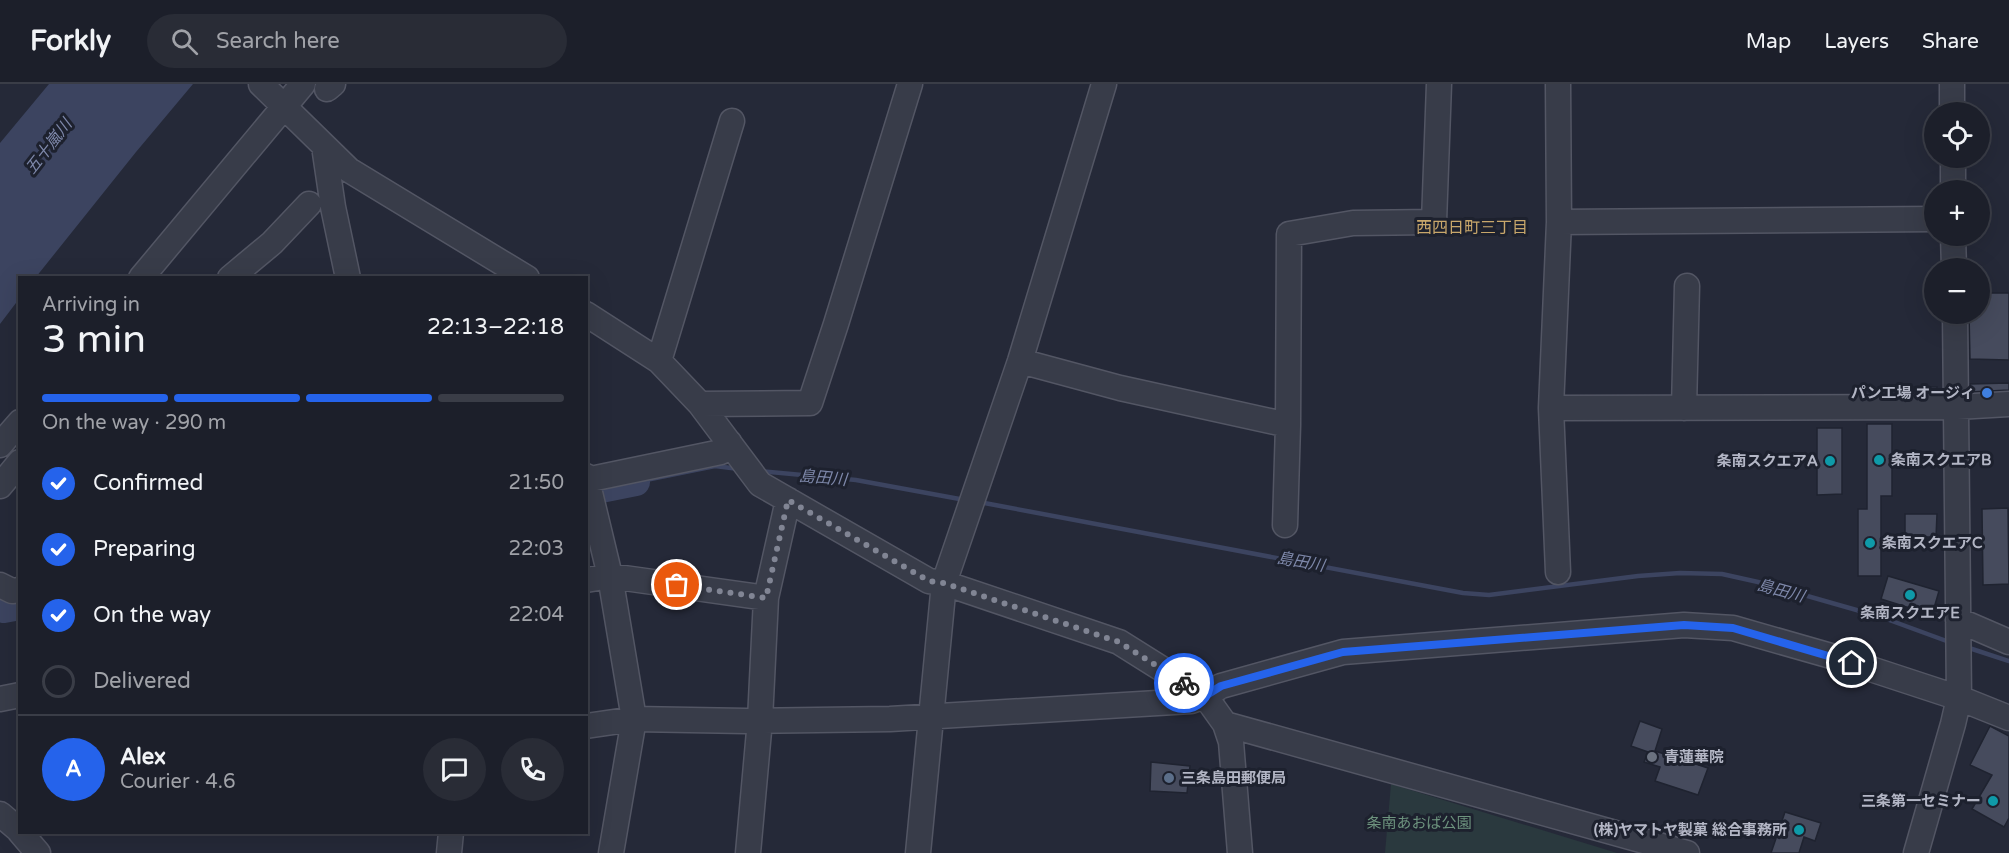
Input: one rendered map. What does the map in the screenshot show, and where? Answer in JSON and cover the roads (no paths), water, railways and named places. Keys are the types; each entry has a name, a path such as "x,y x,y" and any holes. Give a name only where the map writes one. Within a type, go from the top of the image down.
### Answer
{"street":[{"path":"142,276 273,97 303,84"},
{"path":"700,404 810,403 844,302 910,84"},
{"path":"918,853 944,583 1020,361 1104,84"},
{"path":"1285,525 1289,234 1353,223 1434,222 1439,84"},
{"path":"1558,84 1559,222 1551,408 1558,572"},
{"path":"1952,84 1952,102"},
{"path":"273,97 349,170 524,276"},
{"path":"659,361 732,121"},
{"path":"324,146 333,207 348,276"},
{"path":"232,276 272,243 309,204"},
{"path":"1559,222 1924,219"},
{"path":"1684,408 1687,286"},
{"path":"588,317 659,361 700,404 760,484 929,581 944,583 1119,642 1205,696 1225,724 1231,742 1240,853"},
{"path":"1916,853 1959,698 1955,324"},
{"path":"1020,361 1120,388 1288,425"},
{"path":"1551,408 2009,404"},
{"path":"0,446 18,424"},
{"path":"588,478 721,452 729,442"},
{"path":"0,486 18,463"},
{"path":"588,482 610,576 634,719 611,853"},
{"path":"748,853 760,720 766,598 788,500"},
{"path":"588,580 610,576 766,598"},
{"path":"0,585 12,591 18,590"},
{"path":"1958,620 2009,642"},
{"path":"588,726 634,719 760,720 931,717 1191,701 1221,686 1343,652 1684,625 1733,628 1831,656 1959,698 2009,718"},
{"path":"0,699 18,695"},
{"path":"1225,724 1687,853"},
{"path":"22,834 38,853"},
{"path":"449,853 451,834"}],"water":[{"name":"五十嵐川","path":"49,84 193,84 37,276 18,276 18,300 0,324 0,143"}],"waterway":[{"name":"島田川","path":"636,482 715,466 739,469"},
{"name":"島田川","path":"759,471 856,480 965,500"},
{"name":"島田川","path":"588,492 636,482"},
{"name":"島田川","path":"979,502 1463,593 1489,595 1638,576 1680,573 1722,574 1881,617 1952,643"},
{"name":"島田川","path":"0,607 4,609 18,606"},
{"name":"島田川","path":"1966,647 2009,661"}],"place":[{"name":"パン工場 オージィ","path":"1987,393"},
{"name":"条南スクエアB","path":"1879,460"},
{"name":"条南スクエアA","path":"1830,461"},
{"name":"条南スクエアC","path":"1870,543"},
{"name":"条南スクエアE","path":"1910,595"},
{"name":"青蓮華院","path":"1652,757"},
{"name":"三条島田郵便局","path":"1169,778"},
{"name":"三条第一セミナー","path":"1993,801"},
{"name":"(株)ヤマトヤ製菓 総合事務所","path":"1799,830"}],"district":[{"name":"西四日町三丁目","path":"1472,227"}],"park label":[{"name":"条南あおば公園","path":"1419,823"}]}
